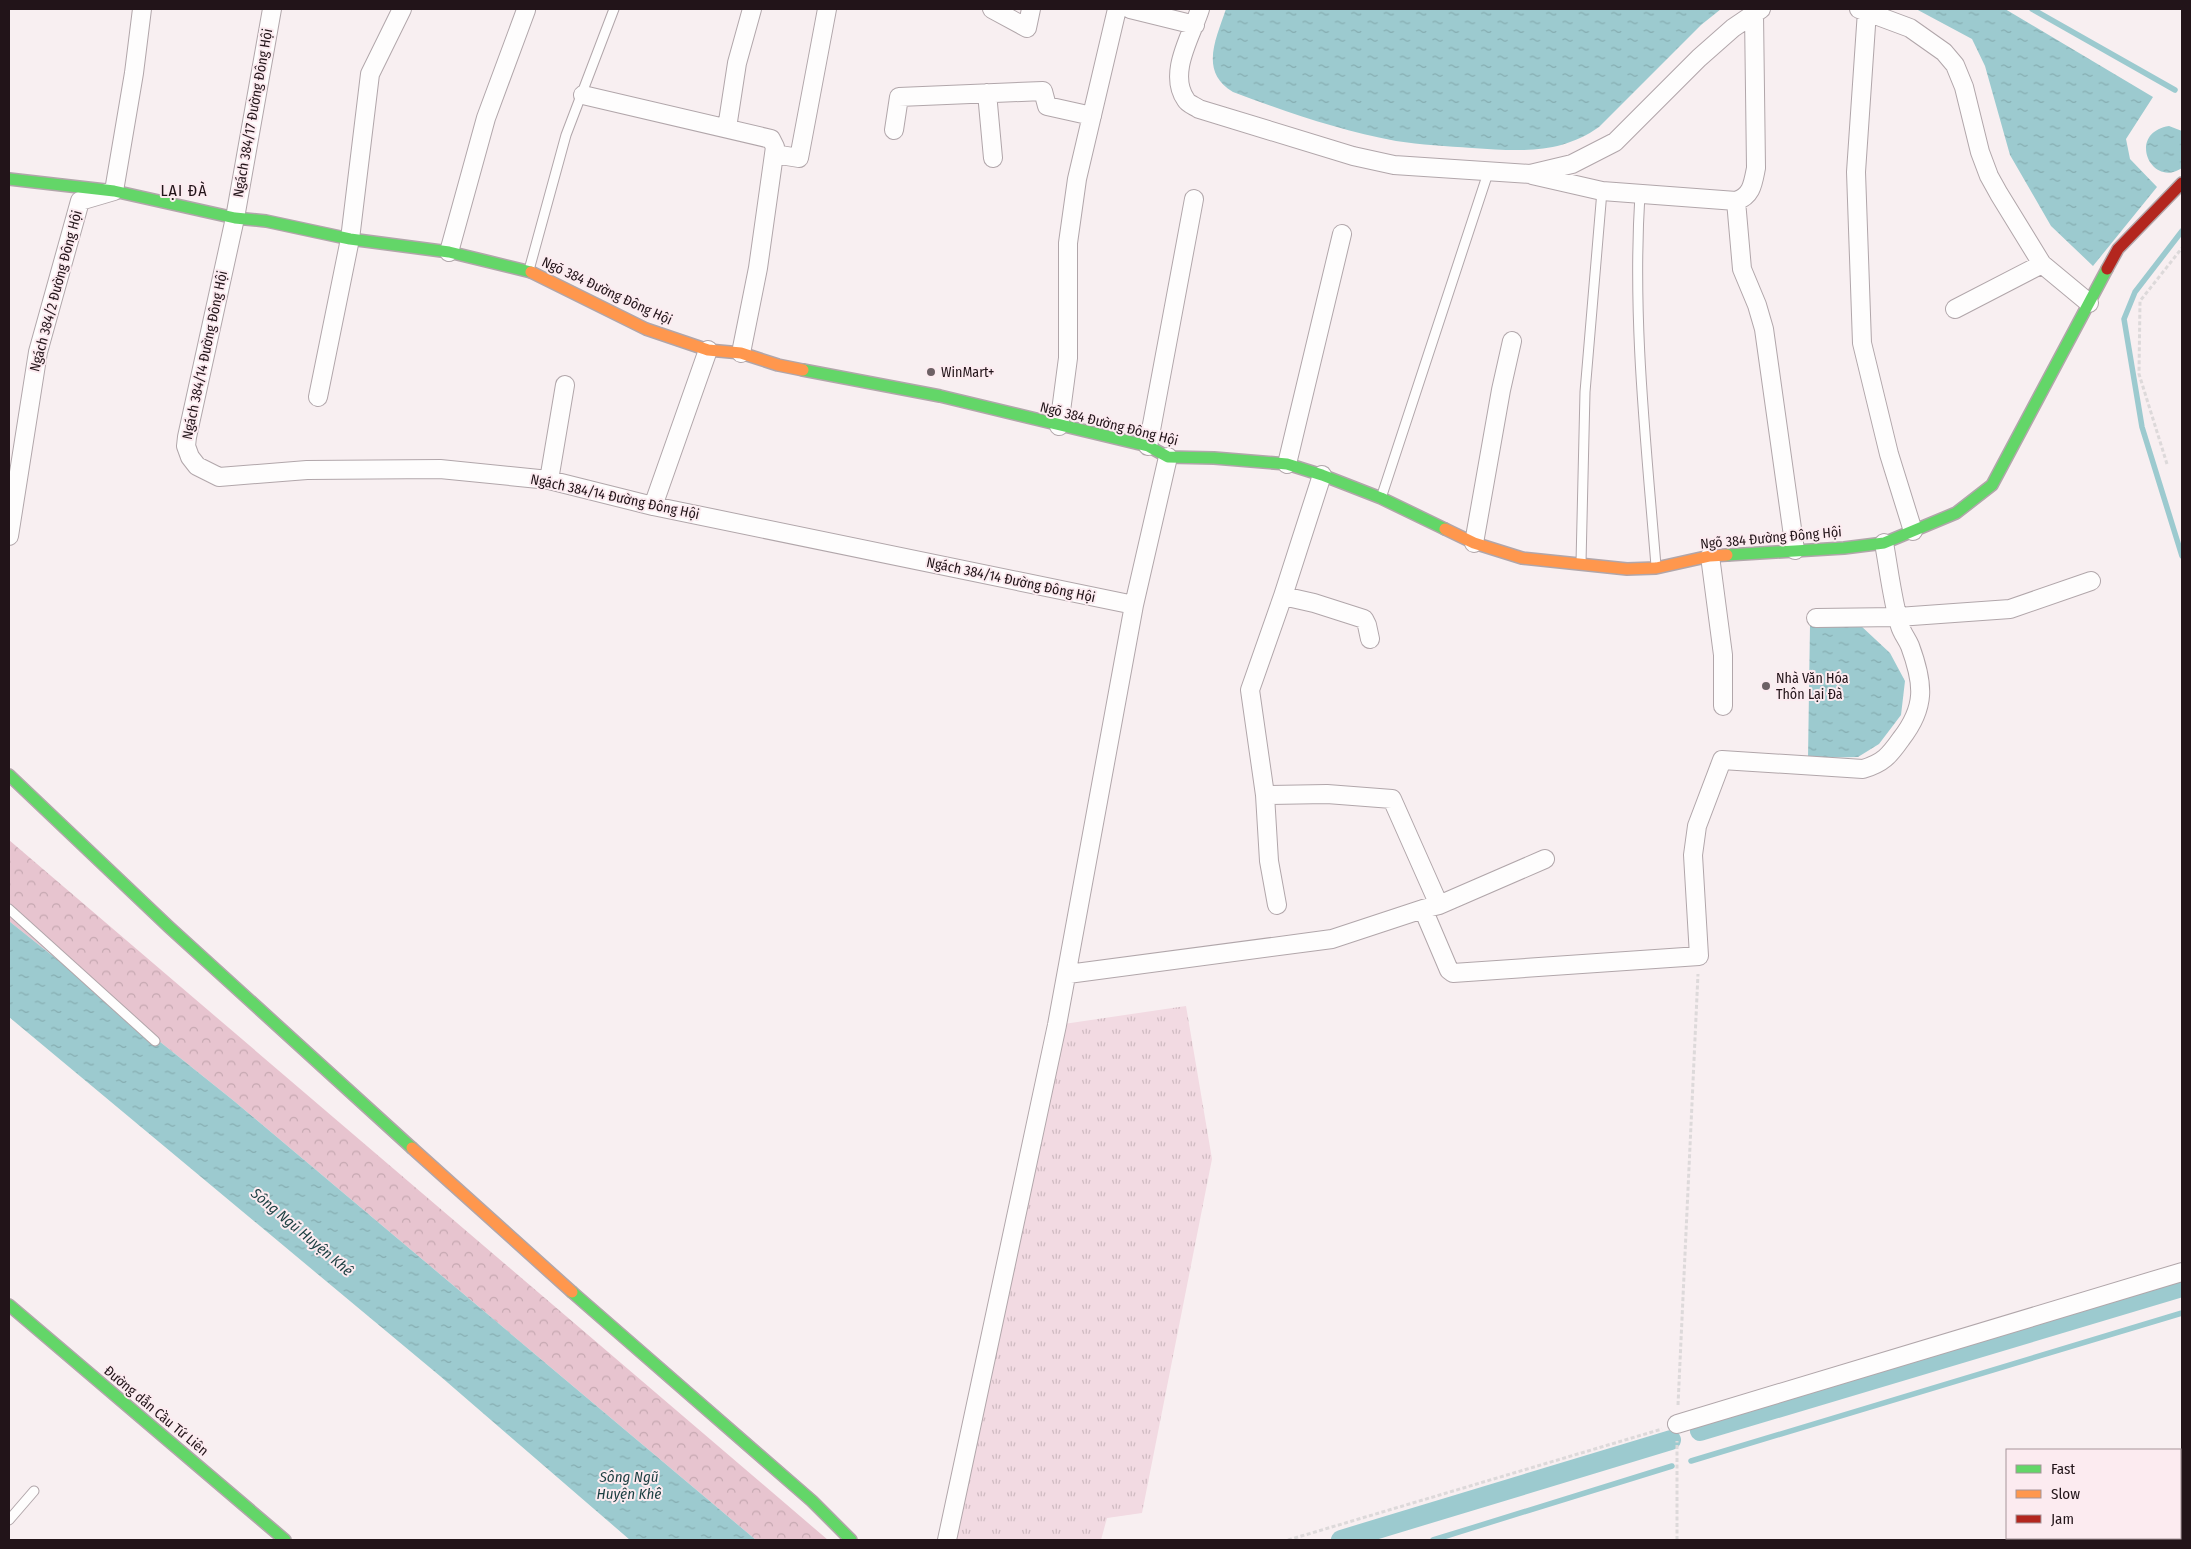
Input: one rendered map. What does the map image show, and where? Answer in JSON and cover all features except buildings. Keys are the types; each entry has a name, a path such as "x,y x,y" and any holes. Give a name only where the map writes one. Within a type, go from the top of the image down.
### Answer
{"street":[{"path":"114,191 134,73 142,9"},
{"name":"Ngách 384/17 Đường Đông Hội","path":"235,218 272,9"},
{"path":"318,397 350,239 370,74 402,9"},
{"path":"726,128 737,62 752,9"},
{"path":"774,154 799,158 827,9"},
{"path":"992,9 1027,28 1030,9"},
{"path":"1059,426 1068,358 1068,243 1077,179 1117,9"},
{"path":"1130,9 1197,17 1178,70 1180,87 1186,101 1199,109 1353,156 1394,166 1530,174 1602,191 1736,201 1744,198 1752,188 1756,168 1757,11"},
{"path":"449,252 486,118 526,10"},
{"path":"1913,531 1889,454 1862,343 1856,172 1863,10 1910,28 1944,52 1955,65 1964,87 1988,176 2042,264 2089,303"},
{"path":"1530,174 1572,164 1615,142 1699,58 1732,28 1757,11"},
{"path":"894,130 899,97 1043,91 1047,106 1092,116"},
{"path":"987,93 994,158"},
{"path":"583,95 771,139 775,146 774,154 758,268 741,353"},
{"name":"Ngõ 384 Đường Đông Hội","path":"9,179 114,191 235,218 266,221 350,239 449,252 528,271 646,329 708,350 741,353 778,366 940,396 1148,446 1168,457 1214,458 1287,464 1322,475 1380,498 1474,542 1522,558 1581,566 1627,569 1656,568 1710,556 1844,548 1884,542 1956,512 1992,485 2118,249 2182,183"},
{"name":"Ngách 384/2 Đường Đông Hội","path":"9,536 38,352 80,200 114,191"},
{"path":"1148,446 1194,199"},
{"path":"1736,201 1742,270 1757,305 1764,329 1795,550"},
{"name":"Ngách 384/14 Đường Đông Hội","path":"235,218 186,446 190,458 197,466 219,477 308,470 440,469 549,480 653,506 1134,605"},
{"path":"1287,464 1342,234"},
{"path":"1955,309 2042,264"},
{"path":"1474,542 1501,390 1512,341"},
{"path":"653,506 708,350"},
{"path":"549,480 564,384"},
{"path":"947,1540 1068,974 1134,605 1168,457"},
{"path":"1276,905 1269,860 1265,795 1250,690 1322,475"},
{"path":"1265,795 1327,794 1392,799 1431,907 1449,970 1453,973 1699,956 1693,855 1697,826 1722,760 1863,769 1878,764 1889,755 1914,723 1919,708 1921,684 1898,617 1884,542"},
{"path":"1710,556 1723,655 1723,706"},
{"path":"1816,618 1898,617 2010,609 2091,581"},
{"path":"1283,596 1364,619 1370,639"},
{"path":"9,774 176,934 505,1233 812,1501 851,1540"},
{"path":"1068,974 1332,939 1431,907 1545,859"},
{"path":"1678,1424 2182,1272"},
{"name":"Đường dẫn Cầu Tứ Liên","path":"9,1305 285,1540"}],"lane":[{"path":"528,271 566,135 583,95 614,9"},
{"path":"1380,498 1488,173"},
{"path":"1581,566 1585,392 1602,191"},
{"path":"1640,194 1637,275 1640,375 1656,568"},
{"path":"9,909 155,1042"},
{"path":"9,1520 34,1491"}],"path":[{"path":"2167,464 2139,374 2140,301 2182,248"},
{"path":"1676,1540 1678,1424 1699,956"},
{"path":"1288,1540 1678,1424"}],"green space":[{"path":"9,840 828,1540 756,1540 234,1101 9,921"},
{"path":"1186,1006 1212,1159 1142,1513 1107,1518 1101,1540 947,1540 1057,1025"}],"water":[{"path":"1226,9 1721,9 1701,25 1599,127 1569,143 1554,147 1522,150 1415,144 1396,141 1314,120 1233,92 1216,75 1213,65 1215,43"},
{"path":"1916,9 2005,9 2153,97 2126,139 2130,159 2157,187 2093,266 2051,226 2010,155 1985,66 1972,39"},
{"path":"2169,126 2182,131 2182,168 2171,173 2161,171 2153,166 2148,158 2146,148 2149,138 2156,131"},
{"path":"1810,625 1860,625 1890,653 1905,681 1901,715 1879,744 1858,757 1808,758"},
{"name":"Sông Ngũ Huyện Khê","path":"9,921 234,1101 756,1540 630,1540 440,1376 9,1017"}],"waterway":[{"path":"2032,9 2175,90"},
{"path":"2182,231 2135,292 2124,319 2142,427 2182,556"},
{"path":"1700,1431 2182,1287"},
{"path":"1691,1461 2182,1313"},
{"path":"1341,1540 1671,1440"},
{"path":"1433,1540 1672,1466"}],"traffic: fast":[{"path":"9,179 114,191 235,218 266,221 350,239 449,252 531,272"},
{"path":"1727,555 1844,548 1884,543 1956,513 1992,485 2107,269"},
{"path":"803,370 940,396 1148,446 1168,457 1214,458 1287,464 1322,475 1381,498 1445,529"},
{"path":"9,775 169,927 412,1148"},
{"path":"572,1292 812,1501 851,1540"},
{"path":"9,1305 285,1540"}],"traffic: slow":[{"path":"531,272 646,329 708,350 741,353 778,365 803,370"},
{"path":"1445,529 1474,543 1522,558 1627,569 1656,568 1710,556 1727,555"},
{"path":"412,1148 572,1292"}],"traffic: jam":[{"path":"2107,269 2118,249 2182,183"}],"place":[{"name":"WinMart+","path":"931,372"},
{"name":"Nhà Văn Hóa Thôn Lại Đà","path":"1766,686"}],"district":[{"name":"LẠI ĐÀ","path":"184,190"}]}
